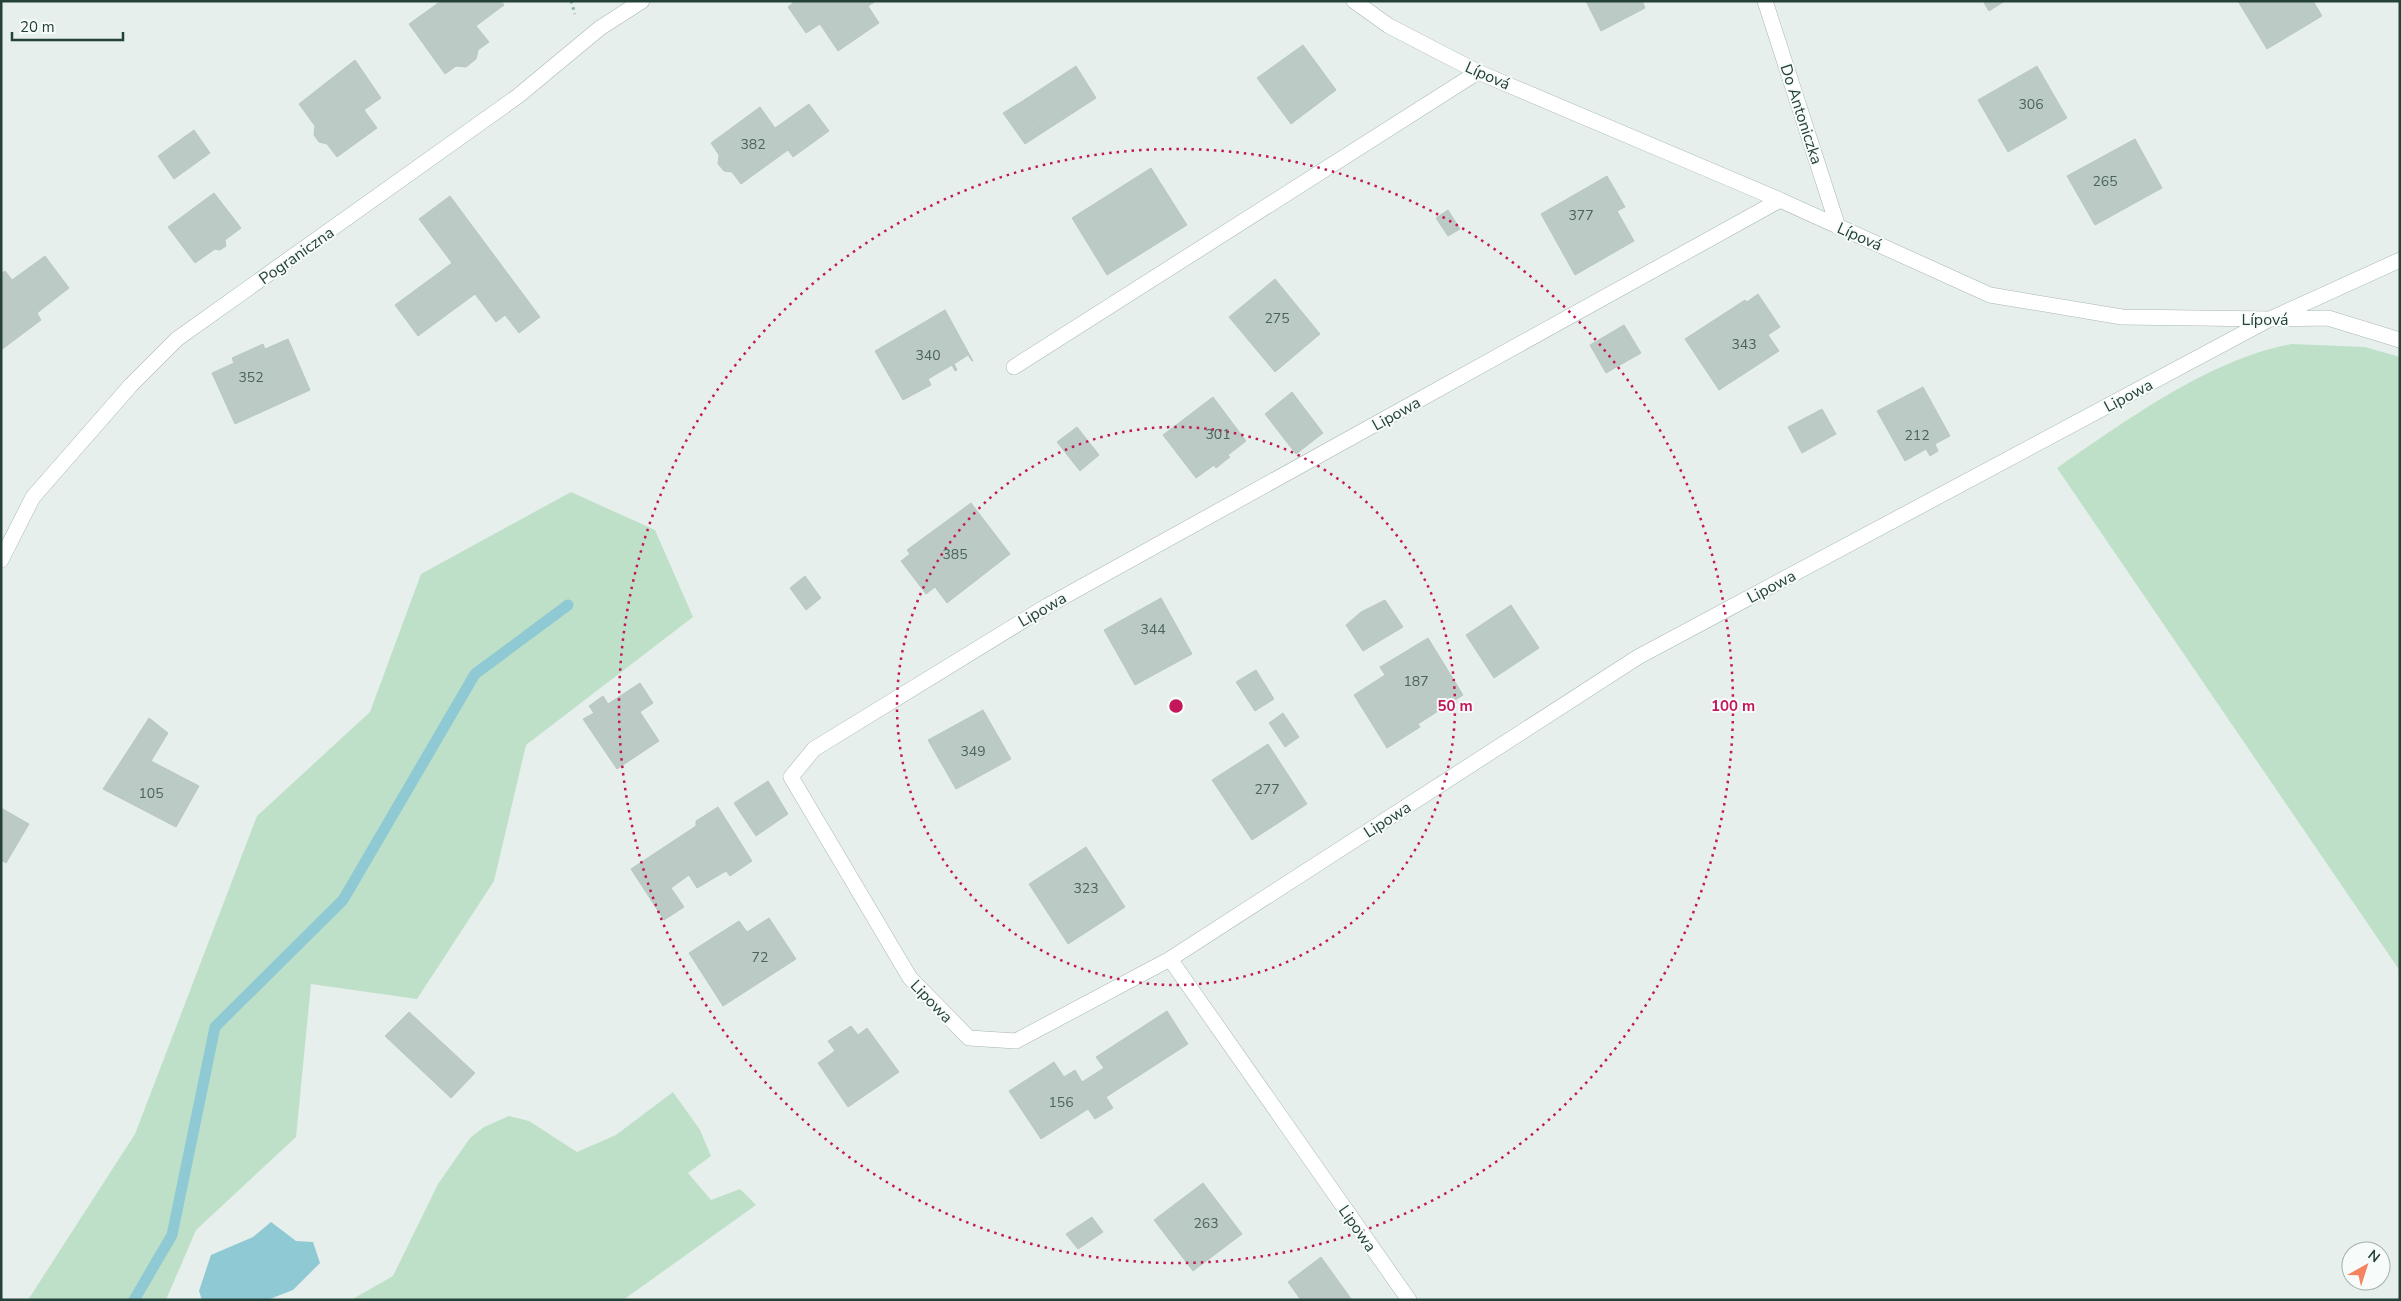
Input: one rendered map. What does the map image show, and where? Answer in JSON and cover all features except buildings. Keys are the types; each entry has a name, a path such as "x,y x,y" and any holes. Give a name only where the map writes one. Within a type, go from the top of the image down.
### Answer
{"street":[{"name":"Pograniczna","path":"1,560 33,497 131,385 177,339 518,96 600,28 642,1"},
{"name":"Lípová","path":"1354,1 1389,26 1478,72 1780,200 1990,295 2122,317 2328,318 2400,340"},
{"name":"Do Antoniczka","path":"1765,1 1838,226"},
{"path":"1014,367 1478,72"},
{"name":"Lipowa","path":"1780,200 1047,606 814,749 791,777 910,978 969,1038 1016,1042 1170,959 1638,656 2270,319 2400,260"},
{"name":"Lipowa","path":"1170,959 1408,1300"}],"green space":[{"path":"2292,344 2365,347 2400,357 2400,971 2057,468 2139,412 2200,377 2261,351"},
{"path":"571,492 655,530 693,617 526,745 494,881 417,999 311,984 296,1137 196,1230 166,1300 28,1300 135,1134 257,816 370,712 421,574"},
{"path":"673,1092 700,1130 711,1156 688,1173 711,1200 740,1189 756,1205 623,1300 351,1300 393,1276 438,1184 470,1138 484,1127 509,1116 529,1121 577,1152 616,1135"}],"water":[{"path":"271,1222 296,1241 313,1242 320,1263 293,1290 267,1300 202,1300 199,1291 211,1255 253,1237"}],"waterway":[{"path":"134,1300 172,1235 215,1027 343,900 475,674 568,605"}]}
